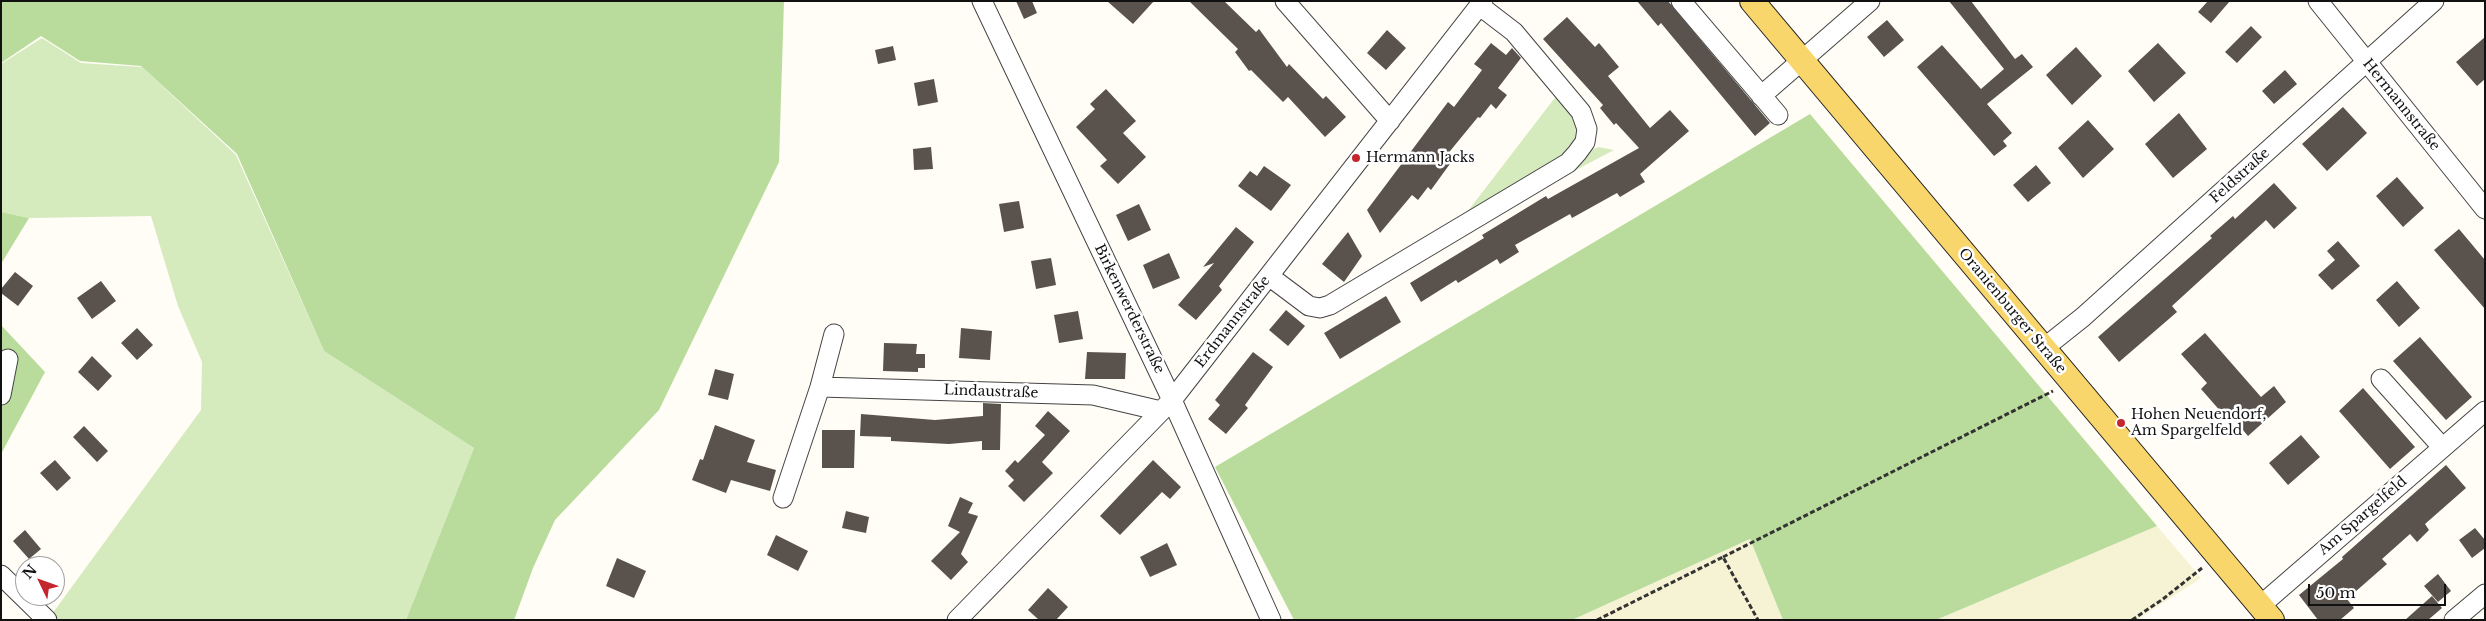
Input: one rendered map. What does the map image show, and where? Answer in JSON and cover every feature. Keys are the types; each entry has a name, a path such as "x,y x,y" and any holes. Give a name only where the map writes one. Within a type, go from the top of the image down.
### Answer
{"main road":[{"name":"Oranienburger Straße","path":"1752,1 2266,613"}],"street":[{"name":"Birkenwerderstraße","path":"982,1 1167,406 1271,620"},
{"path":"1285,1 1390,121"},
{"path":"1681,1 1778,115"},
{"path":"1762,96 1870,1"},
{"name":"Hermannstraße","path":"2318,1 2485,209"},
{"name":"Feldstraße","path":"2044,348 2083,317 2434,1"},
{"name":"Erdmannstraße","path":"957,620 1167,406 1482,4"},
{"path":"1270,276 1309,306 1320,308 1330,305 1568,163 1577,153 1585,142 1587,129 1581,112 1514,32 1482,4"},
{"path":"783,498 820,387 834,334"},
{"path":"1,395 8,359"},
{"path":"2380,379 2442,447"},
{"name":"Lindaustraße","path":"820,387 1093,395 1167,406"},
{"name":"Am Spargelfeld","path":"2266,613 2442,447 2485,410"},
{"path":"1,575 47,620"},
{"path":"2454,620 2485,594"}],"path":[{"path":"1597,620 2050,394 2068,378"},
{"path":"2132,620 2163,599 2218,556"},
{"path":"1723,557 1758,620"}],"shaded area":[{"path":"2157,526 2201,578 2137,620 1936,620"},
{"path":"1750,539 1783,620 1572,620"}],"green space":[{"path":"1,1 784,1 779,162 659,410 555,520 533,568 514,620 406,620 474,448 324,351 237,154 141,66 80,61 41,36 1,63"},
{"path":"42,38 81,63 142,67 236,155 324,351 474,448 406,620 59,620 52,614 58,606 65,606 65,596 201,410 202,362 178,306 151,216 29,218 1,212 1,64"},
{"path":"1557,95 1577,121 1578,134 1574,146 1564,157 1461,220"},
{"path":"1810,114 2157,526 1936,620 1783,620 1750,539 1572,620 1294,620 1215,467"},
{"path":"1598,147 1614,150 1574,171 1590,151"},
{"path":"1,212 29,218 1,264"},
{"path":"1,325 45,372 1,454"}],"building":[{"path":"1016,1 1032,1 1037,13 1024,19"},
{"path":"1107,1 1154,1 1133,24"},
{"path":"1189,1 1224,1 1256,32 1259,29 1287,67 1289,64 1323,99 1326,96 1346,117 1325,137 1288,97 1283,102 1251,70 1249,71 1235,52 1238,49"},
{"path":"1637,1 1668,1 1770,123 1755,136 1661,23 1658,26"},
{"path":"1949,1 1971,1 2015,59 2022,54 2033,67 1987,104 2012,133 2003,141 2007,146 1994,156 1917,67 1942,45 1981,89 2004,69"},
{"path":"2208,1 2230,1 2211,23 2198,12"},
{"path":"1567,17 1595,47 1599,43 1619,67 1608,76 1650,128 1670,110 1689,131 1640,174 1645,182 1620,197 1617,193 1572,218 1570,214 1515,245 1519,252 1500,264 1497,259 1458,283 1456,280 1421,302 1410,283 1484,238 1482,235 1546,196 1548,199 1639,148 1616,123 1614,125 1600,108 1603,105 1543,39"},
{"path":"1887,20 1904,40 1884,57 1867,37"},
{"path":"2251,26 2262,37 2237,63 2225,52"},
{"path":"1387,30 1406,48 1386,70 1367,53"},
{"path":"2485,37 2485,79 2477,86 2456,62"},
{"path":"1491,43 1506,55 1512,48 1521,58 1498,88 1507,95 1496,109 1491,104 1480,118 1478,117 1446,156 1452,161 1431,190 1428,187 1418,200 1412,195 1380,233 1367,210 1448,102 1454,107 1482,70 1474,64"},
{"path":"2158,43 2186,73 2154,102 2128,71"},
{"path":"893,46 896,60 878,64 875,50"},
{"path":"2076,47 2102,76 2072,105 2046,75"},
{"path":"2285,70 2297,84 2274,104 2262,91"},
{"path":"934,79 938,102 918,106 914,83"},
{"path":"1106,89 1136,121 1123,133 1146,157 1118,184 1100,166 1107,160 1076,127 1095,109 1090,104"},
{"path":"2343,107 2367,133 2327,171 2302,144"},
{"path":"2179,113 2207,149 2173,178 2145,144"},
{"path":"2088,120 2114,149 2083,178 2058,148"},
{"path":"931,147 933,169 914,170 913,149"},
{"path":"2036,165 2051,183 2028,202 2013,185"},
{"path":"1264,166 1291,185 1271,211 1238,186 1250,171 1257,176"},
{"path":"2397,177 2424,208 2403,227 2376,196"},
{"path":"2274,183 2297,208 2274,229 2266,220 2172,306 2177,312 2119,362 2098,337 2212,238 2210,236 2233,216 2235,219"},
{"path":"1019,201 1024,228 1004,232 999,204"},
{"path":"1139,204 1151,230 1128,241 1116,215"},
{"path":"1236,227 1254,242 1219,286 1222,290 1196,320 1178,305 1214,263 1203,267"},
{"path":"2459,229 2485,260 2485,309 2434,250"},
{"path":"1348,232 1362,256 1344,282 1322,264"},
{"path":"2338,241 2360,266 2332,290 2318,275 2335,260 2327,251"},
{"path":"1169,253 1180,278 1153,289 1143,265"},
{"path":"1051,258 1056,285 1036,289 1031,261"},
{"path":"15,272 33,286 18,306 1,293 1,289"},
{"path":"101,281 116,301 92,319 77,298"},
{"path":"2397,281 2420,308 2399,327 2376,300"},
{"path":"1386,296 1401,322 1340,359 1324,333"},
{"path":"1286,310 1305,326 1288,346 1269,330"},
{"path":"1078,311 1083,339 1059,343 1054,315"},
{"path":"137,328 153,345 137,360 121,343"},
{"path":"961,328 992,331 990,360 959,358"},
{"path":"2205,333 2261,397 2274,386 2286,402 2248,436 2226,410 2222,413 2201,389 2207,383 2181,354"},
{"path":"2420,337 2472,397 2446,420 2393,361"},
{"path":"884,343 917,344 916,354 925,354 925,368 918,368 918,372 883,371"},
{"path":"1087,352 1126,353 1125,379 1085,379"},
{"path":"1253,352 1273,367 1245,405 1248,408 1226,434 1208,419 1220,405 1215,400"},
{"path":"92,356 112,376 98,391 78,372"},
{"path":"715,369 734,374 728,400 708,395"},
{"path":"2363,388 2415,447 2390,469 2339,411"},
{"path":"983,403 1001,404 1000,450 982,450 982,441 949,444 891,441 891,437 860,436 861,414 935,420 983,416"},
{"path":"1048,411 1070,431 1042,462 1053,473 1024,502 1008,486 1014,480 1005,471 1015,460 1018,463 1045,435 1035,426"},
{"path":"715,425 755,440 747,462 776,470 770,491 731,480 726,493 692,480 700,459 703,460"},
{"path":"84,426 108,451 97,462 73,437"},
{"path":"822,430 855,430 854,468 822,468"},
{"path":"2301,435 2320,457 2288,485 2269,463"},
{"path":"55,460 71,478 57,491 40,473"},
{"path":"1153,460 1181,487 1170,499 1162,492 1120,535 1100,516"},
{"path":"2446,465 2466,488 2425,524 2429,530 2417,542 2410,534 2382,559 2387,564 2347,599 2354,608 2340,620 2318,620 2299,595 2343,559 2342,557"},
{"path":"960,497 973,503 968,513 978,516 961,554 968,562 951,580 931,561 960,532 948,526"},
{"path":"846,511 869,517 866,533 842,528"},
{"path":"2475,528 2485,540 2485,548 2472,558 2459,540"},
{"path":"25,530 41,549 33,556 26,556 13,541"},
{"path":"776,535 808,551 798,571 767,555"},
{"path":"1167,543 1177,565 1150,577 1140,557"},
{"path":"617,558 646,571 634,598 606,586"},
{"path":"2438,574 2451,591 2438,602 2424,586"},
{"path":"1048,588 1068,607 1056,620 1039,620 1028,610"},
{"path":"2432,596 2442,608 2428,620 2405,620"}],"place":[{"name":"Hermann Jacks","path":"1356,158"},
{"name":"Hohen Neuendorf, Am Spargelfeld","path":"2121,423"}]}
